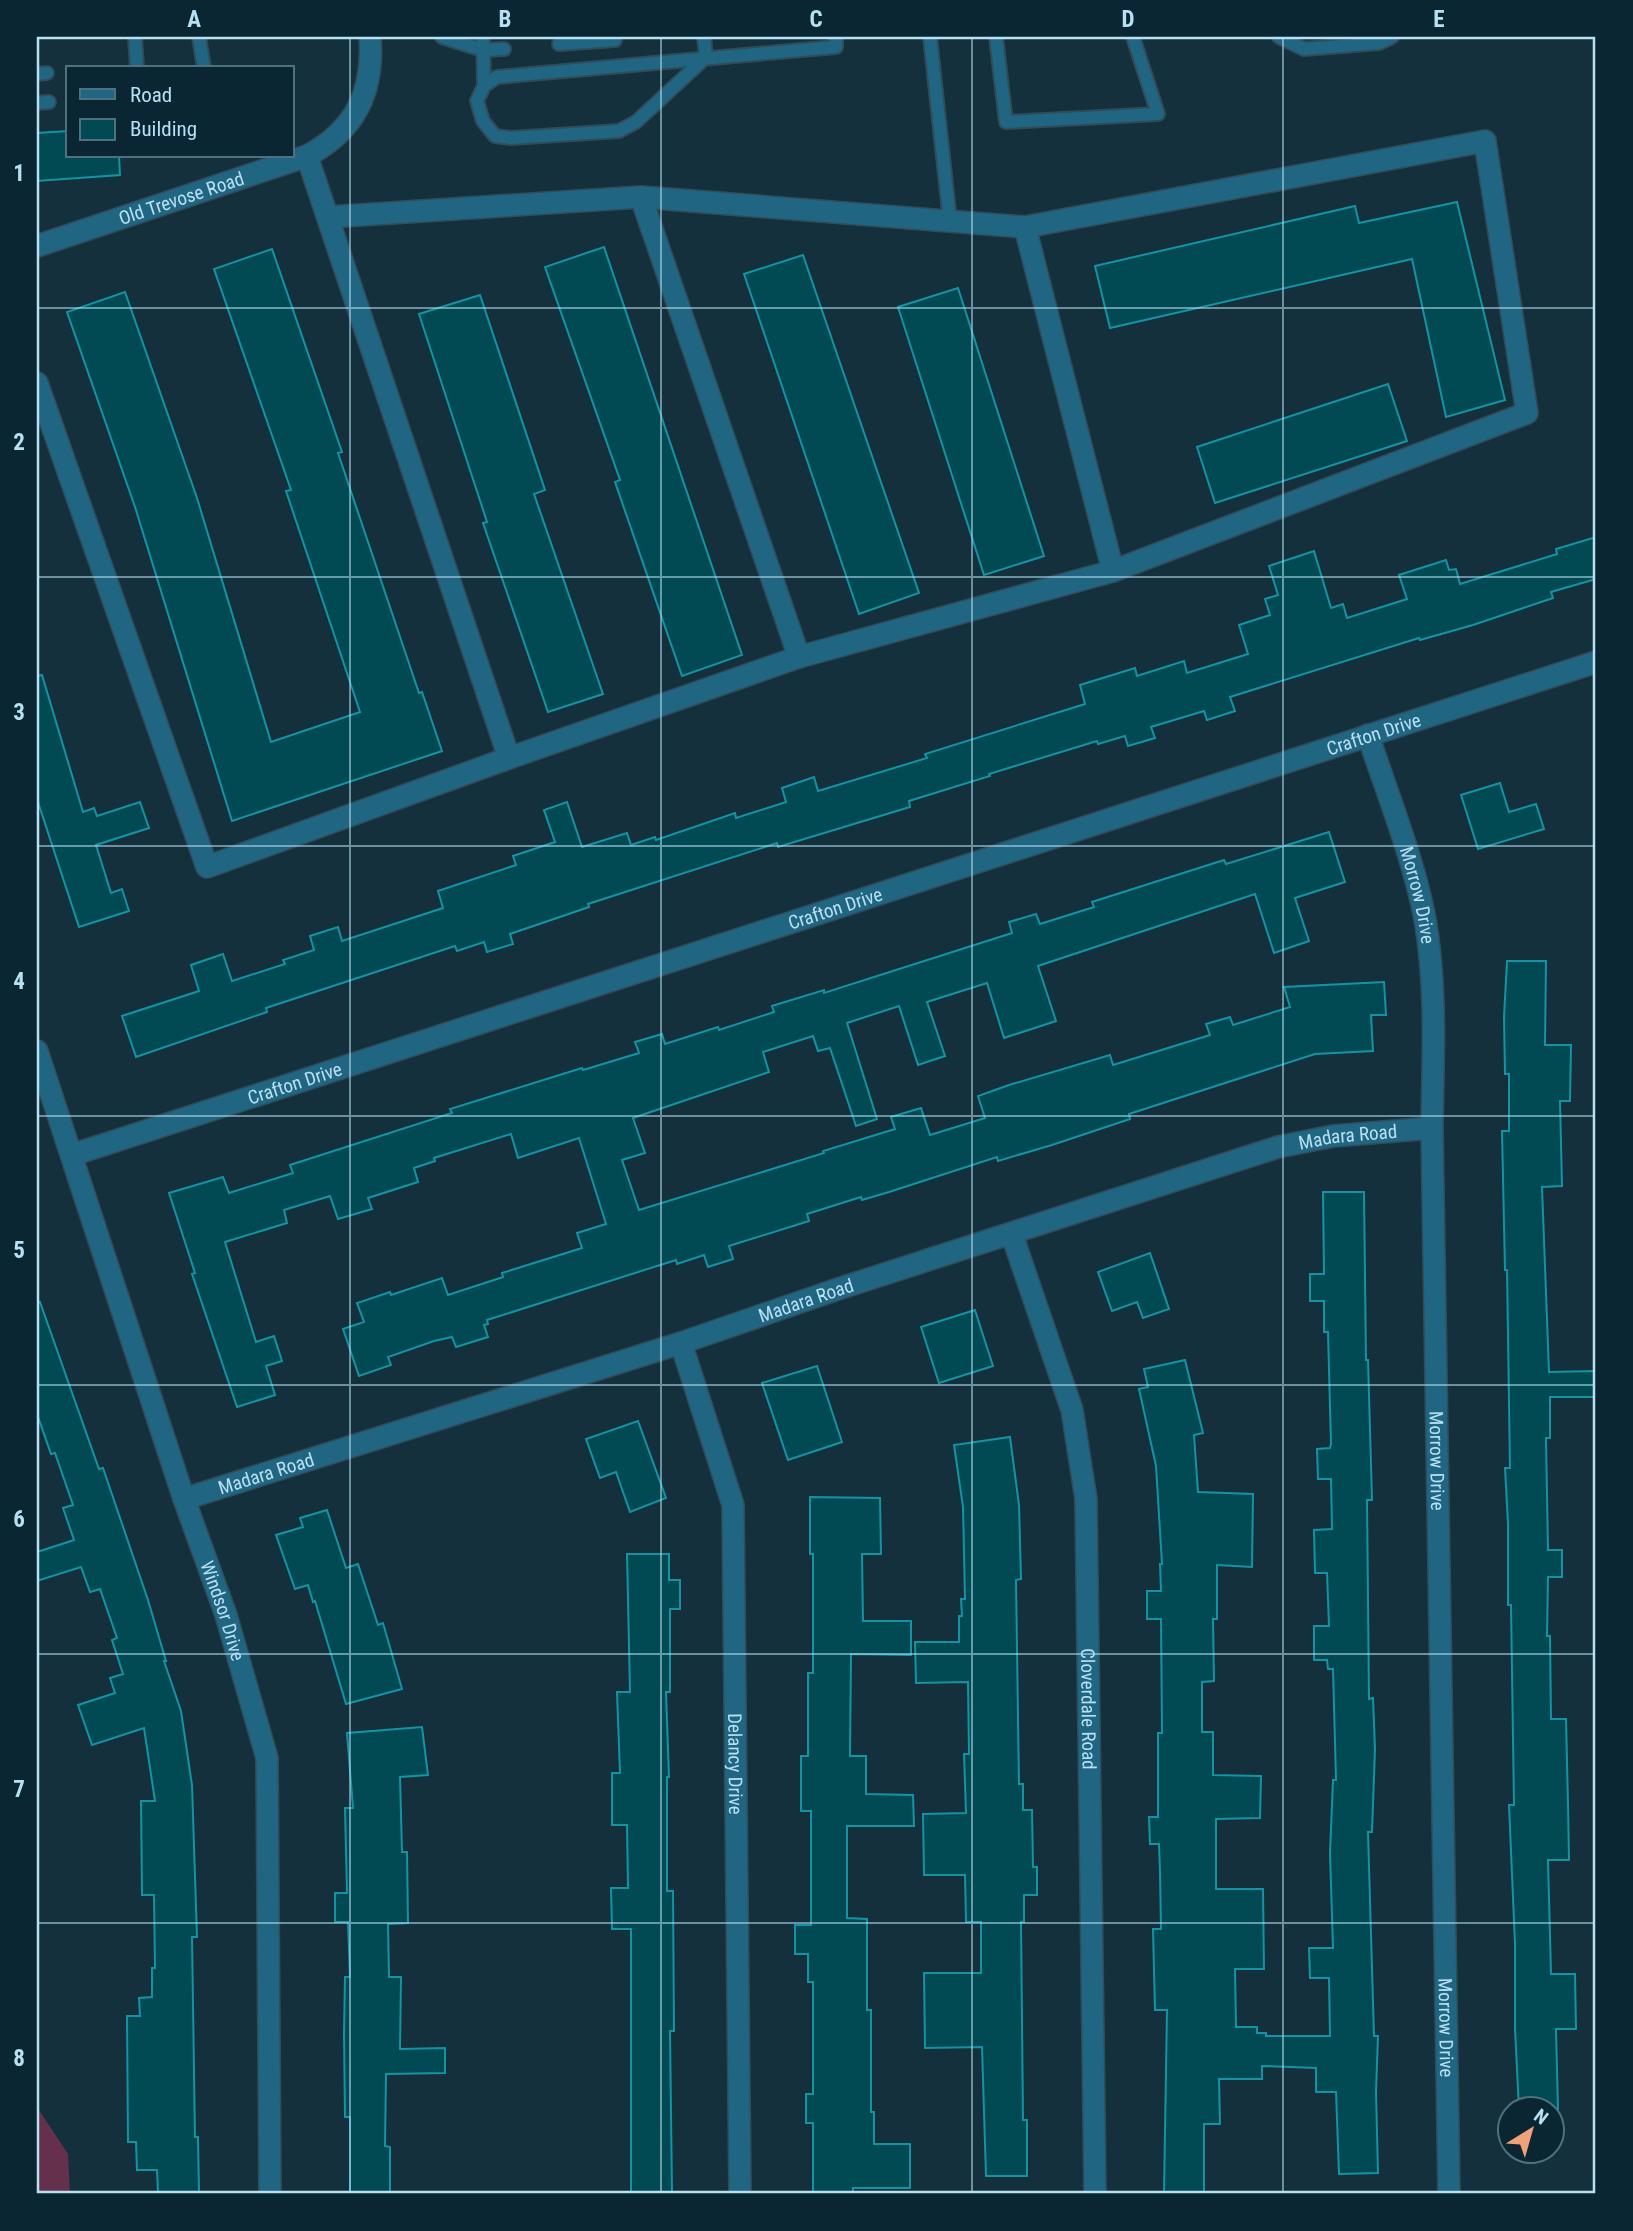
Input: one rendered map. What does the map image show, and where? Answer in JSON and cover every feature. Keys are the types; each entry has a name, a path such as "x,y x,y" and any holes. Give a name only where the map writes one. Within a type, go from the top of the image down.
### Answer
{"street":[{"name":"Old Trevose Road","path":"294,158 307,156 327,146 355,114 369,76 370,37"},
{"path":"37,383 207,867 799,657 1113,571 1527,413 1485,141 1025,227 640,197 328,217"},
{"path":"307,156 509,758"},
{"name":"Old Trevose Road","path":"37,246 268,161 291,158"},
{"path":"640,197 799,657"},
{"path":"1025,227 1113,571"},
{"name":"Crafton Drive","path":"72,1155 1596,662"},
{"name":"Morrow Drive","path":"1368,735 1416,880 1425,920 1434,1002 1432,1128 1449,2194"},
{"name":"Windsor Drive","path":"37,1051 184,1499 226,1615 267,1758 270,2194"},
{"name":"Madara Road","path":"184,1499 681,1343 838,1289 1278,1147 1333,1136 1432,1128"},
{"name":"Cloverdale Road","path":"1012,1235 1072,1410 1086,1499 1095,2194"},
{"name":"Delancy Drive","path":"681,1343 733,1505 740,2194"}],"lane":[{"path":"135,37 137,66"},
{"path":"199,37 204,66"},
{"path":"442,37 483,50 504,49"},
{"path":"483,37 484,86 477,101 483,121 495,136 511,138 619,131 636,122 706,57"},
{"path":"704,37 706,57"},
{"path":"484,86 497,77 836,47 836,37"},
{"path":"930,37 950,221"},
{"path":"996,37 1006,122 1158,114 1133,37"},
{"path":"1279,37 1304,49 1379,43 1392,37"},
{"path":"559,44 615,39 617,65"}],"shaded area":[{"path":"37,2107 68,2154 70,2194 37,2194"}],"building":[{"path":"66,131 66,158 119,158 120,175 37,181 37,133"},
{"path":"1457,202 1505,400 1446,417 1412,259 1110,328 1095,266 1355,206 1359,223"},
{"path":"604,247 742,655 682,676 615,482 620,480 545,267"},
{"path":"272,249 342,452 338,453 419,693 422,692 442,751 232,821 135,507 67,312 125,292 197,498 271,742 360,712 286,491 291,490 214,269"},
{"path":"803,255 919,593 859,614 744,274"},
{"path":"958,288 1044,556 984,575 898,307"},
{"path":"480,295 545,490 534,494 603,694 548,712 483,523 487,522 419,314"},
{"path":"1388,384 1407,441 1215,503 1197,447"},
{"path":"1596,537 1596,579 1551,592 1553,598 1473,625 1420,640 1419,638 1230,697 1235,711 1207,720 1204,711 1151,727 1155,738 1128,746 1125,736 1098,744 1097,741 989,774 990,776 909,801 910,807 778,847 777,843 588,904 589,907 510,934 513,944 487,952 484,942 457,951 455,946 266,1008 267,1012 136,1057 122,1016 199,991 191,965 223,954 232,981 285,964 283,960 314,950 310,936 338,927 342,941 443,908 438,891 516,865 513,856 555,842 544,810 567,802 582,847 627,833 631,845 655,837 656,840 735,813 736,818 786,802 782,788 814,777 818,791 927,758 925,754 1085,704 1080,685 1135,668 1137,676 1184,661 1187,673 1248,654 1239,625 1270,615 1265,599 1278,595 1269,566 1314,551 1331,608 1343,604 1347,618 1407,599 1399,575 1446,560 1449,570 1456,569 1460,584 1557,554 1556,549"},
{"path":"42,675 83,812 94,808 97,816 140,802 149,828 96,845 111,893 122,889 129,911 79,927 37,799 37,676"},
{"path":"1500,783 1509,812 1536,804 1544,829 1478,849 1461,795"},
{"path":"1329,832 1345,882 1295,898 1309,941 1274,953 1255,894 1038,966 1056,1021 1004,1038 987,983 927,1002 945,1056 918,1065 899,1006 847,1023 877,1119 856,1126 830,1048 818,1051 813,1036 763,1052 769,1072 633,1118 645,1153 622,1160 639,1210 895,1129 891,1117 921,1108 930,1135 985,1118 978,1096 1110,1055 1113,1065 1210,1035 1206,1024 1230,1017 1233,1025 1290,1007 1284,987 1384,982 1386,1015 1371,1015 1373,1051 1315,1054 1129,1114 1130,1119 1052,1145 998,1161 997,1157 889,1192 862,1200 861,1197 807,1214 809,1221 729,1246 733,1259 708,1267 704,1255 677,1264 676,1260 487,1320 488,1324 484,1325 488,1337 456,1347 452,1337 434,1341 388,1357 391,1365 359,1376 343,1329 364,1322 357,1303 442,1278 448,1295 503,1277 502,1273 582,1248 577,1233 606,1224 579,1138 518,1158 511,1134 434,1158 435,1161 414,1168 418,1182 368,1198 372,1209 338,1219 330,1196 284,1210 287,1223 225,1242 256,1342 274,1336 282,1361 266,1366 275,1395 237,1407 192,1274 195,1273 169,1193 223,1177 229,1193 293,1173 290,1165 452,1113 450,1109 639,1053 635,1042 662,1034 665,1044 718,1027 719,1030 774,1012 772,1006 824,990 824,993 1012,933 1009,922 1036,914 1040,924 1094,907 1092,902 1224,860 1226,864"},
{"path":"1507,961 1546,961 1545,1045 1571,1045 1570,1101 1560,1101 1562,1186 1542,1187 1549,1372 1596,1371 1596,1397 1550,1397 1550,1438 1546,1438 1548,1550 1562,1550 1562,1577 1548,1577 1547,1636 1550,1636 1551,1719 1566,1719 1569,1860 1548,1860 1551,1974 1575,1974 1576,2029 1556,2029 1558,2094 1518,2094 1515,2029 1515,1944 1509,1805 1514,1805 1511,1605 1508,1605 1505,1468 1510,1468 1502,1131 1509,1131 1509,1074 1505,1074"},
{"path":"1323,1192 1364,1192 1366,1360 1372,1500 1367,1500 1369,1699 1373,1698 1375,1749 1372,1832 1368,1832 1374,2036 1378,2036 1378,2173 1339,2174 1336,2092 1316,2092 1316,2068 1262,2066 1262,2079 1219,2079 1220,2124 1204,2124 1204,2194 1164,2194 1167,2010 1155,2010 1153,1929 1161,1929 1160,1872 1159,1844 1150,1844 1149,1817 1158,1817 1158,1733 1162,1733 1161,1619 1147,1619 1147,1591 1161,1591 1162,1564 1156,1466 1139,1389 1148,1387 1144,1369 1185,1360 1203,1433 1194,1435 1198,1492 1253,1494 1252,1567 1217,1565 1217,1619 1213,1619 1214,1681 1202,1682 1202,1732 1213,1732 1213,1775 1261,1776 1260,1818 1216,1819 1216,1889 1263,1889 1264,1969 1235,1969 1236,2027 1257,2027 1257,2033 1266,2033 1266,2036 1330,2036 1329,1978 1310,1978 1309,1948 1333,1948 1330,1853 1333,1780 1336,1780 1333,1669 1328,1669 1327,1660 1314,1660 1314,1626 1329,1626 1327,1573 1315,1573 1314,1530 1332,1529 1331,1479 1318,1479 1317,1449 1330,1448 1331,1444 1328,1332 1324,1332 1324,1301 1310,1301 1310,1274 1324,1274"},
{"path":"1150,1253 1169,1309 1143,1318 1137,1302 1112,1311 1098,1272"},
{"path":"40,1302 99,1469 103,1468 148,1600 181,1711 192,1785 197,1937 192,1937 195,2137 198,2137 199,2192 158,2193 157,2170 137,2170 136,2142 128,2142 127,2016 140,2016 139,1998 152,1997 152,1968 155,1968 154,1895 142,1895 141,1801 155,1801 144,1728 92,1745 78,1705 115,1693 110,1678 123,1674 112,1640 117,1638 100,1589 90,1592 81,1567 37,1581 37,1552 74,1540 63,1508 73,1505 55,1453 51,1454 37,1414 37,1303"},
{"path":"975,1310 993,1366 939,1383 921,1327"},
{"path":"817,1366 842,1442 788,1460 762,1383"},
{"path":"638,1421 666,1498 630,1512 616,1472 600,1478 586,1439"},
{"path":"1010,1437 1019,1505 1021,1579 1016,1580 1019,1784 1023,1784 1023,1810 1032,1810 1033,1867 1037,1867 1037,1895 1024,1895 1024,1922 1021,1922 1023,2120 1027,2120 1027,2176 986,2176 982,2047 925,2048 924,1973 981,1973 981,1922 966,1922 965,1875 924,1875 923,1814 966,1813 964,1754 969,1754 968,1682 916,1683 915,1642 959,1642 961,1599 965,1599 963,1507 954,1445"},
{"path":"810,1497 880,1498 881,1554 862,1554 863,1621 911,1621 911,1655 851,1654 850,1756 866,1756 866,1794 913,1795 914,1826 847,1826 847,1918 867,1919 867,2010 871,2010 871,2112 874,2112 874,2144 910,2144 910,2188 853,2188 853,2194 813,2194 813,2123 806,2123 806,2094 813,2094 813,1982 808,1982 808,1954 795,1954 795,1925 811,1925 811,1811 801,1811 801,1756 808,1756 808,1673 813,1673"},
{"path":"327,1510 346,1568 358,1564 378,1625 383,1623 402,1689 346,1704 315,1601 313,1602 308,1585 295,1589 276,1535 303,1527 300,1518"},
{"path":"627,1554 669,1554 669,1580 680,1580 680,1609 670,1609 670,1692 666,1692 669,1777 667,1891 673,1891 674,2031 670,2031 672,2194 631,2194 631,1929 612,1929 611,1888 628,1888 627,1825 612,1825 612,1773 620,1773 617,1692 630,1692"},
{"path":"422,1727 428,1775 400,1777 402,1852 407,1852 408,1923 388,1924 389,1977 401,1977 400,2049 445,2048 445,2073 386,2074 385,2146 390,2147 390,2194 350,2194 350,2117 345,2117 344,2033 345,1977 350,1977 348,1922 335,1922 335,1893 347,1893 345,1808 353,1808 347,1733"}]}
